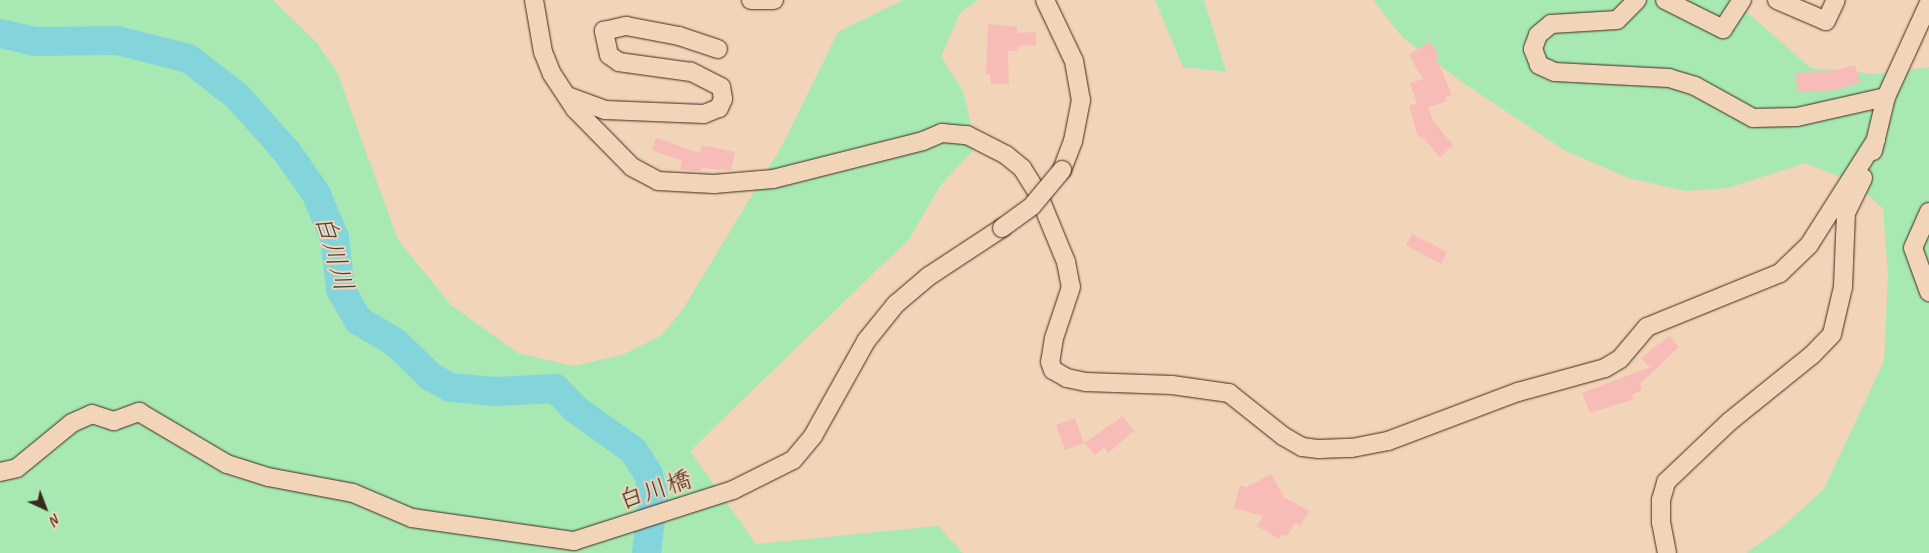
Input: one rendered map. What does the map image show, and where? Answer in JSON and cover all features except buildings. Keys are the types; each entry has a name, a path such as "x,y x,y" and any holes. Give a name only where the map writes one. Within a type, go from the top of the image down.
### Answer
{"street":[{"path":"534,0 543,52 552,74 575,109 632,167 645,176 679,184 741,183 773,179 923,141 942,133 967,135 1006,155 1022,168 1054,228 1071,287 1054,338 1050,362 1053,370 1067,378 1086,382 1172,385 1229,393 1283,436 1302,447 1319,449 1352,448 1388,441 1518,392 1605,368 1620,360 1647,327 1780,273 1809,245 1876,140"},
{"path":"751,0 774,0"},
{"name":"白川橋","path":"577,547 591,536 734,490 794,460 813,436 866,341 896,304 929,276 1032,206 1062,170 1073,141 1081,100 1074,60 1045,0"},
{"path":"1637,0 1617,20 1551,24 1538,34 1533,48 1539,65 1555,72 1669,78 1695,86 1753,118 1797,117 1886,98"},
{"path":"1664,0 1723,28 1742,0"},
{"path":"1777,0 1826,21 1836,0"},
{"path":"1667,553 1661,523 1661,500 1666,482 1729,422 1812,355 1832,334 1843,287 1846,213 1869,167 1886,98 1929,2"},
{"path":"567,96 605,110 704,114 719,108 723,99 721,86 691,72 619,62 609,55 604,31 626,26 678,36 718,49"},
{"path":"1929,212 1913,248 1929,292"},
{"path":"0,472 17,468 78,420 92,414 114,421 139,412 227,464 268,476 352,493 412,518 577,547"}],"green space":[{"path":"0,0 273,0 316,42 337,72 398,240 451,305 518,353 574,366 622,355 662,335 683,309 783,144 838,32 903,0 978,0 960,13 941,57 963,91 976,147 940,186 909,239 690,451 756,544 938,526 963,553 0,553"},
{"path":"1155,0 1204,0 1226,72 1183,67"},
{"path":"1373,0 1733,0 1811,68 1877,74 1929,67 1929,553 1746,553 1780,529 1824,489 1884,361 1888,276 1883,209 1857,184 1805,163 1728,188 1686,191 1628,178 1564,150 1462,82 1403,38"}],"waterway":[{"name":"白川川","path":"0,33 35,41 117,40 188,58 237,96 286,151 315,192 334,237 340,289 358,320 395,342 430,376 450,387 495,391 555,388 574,408 633,450 648,474 653,494 646,553"}]}
